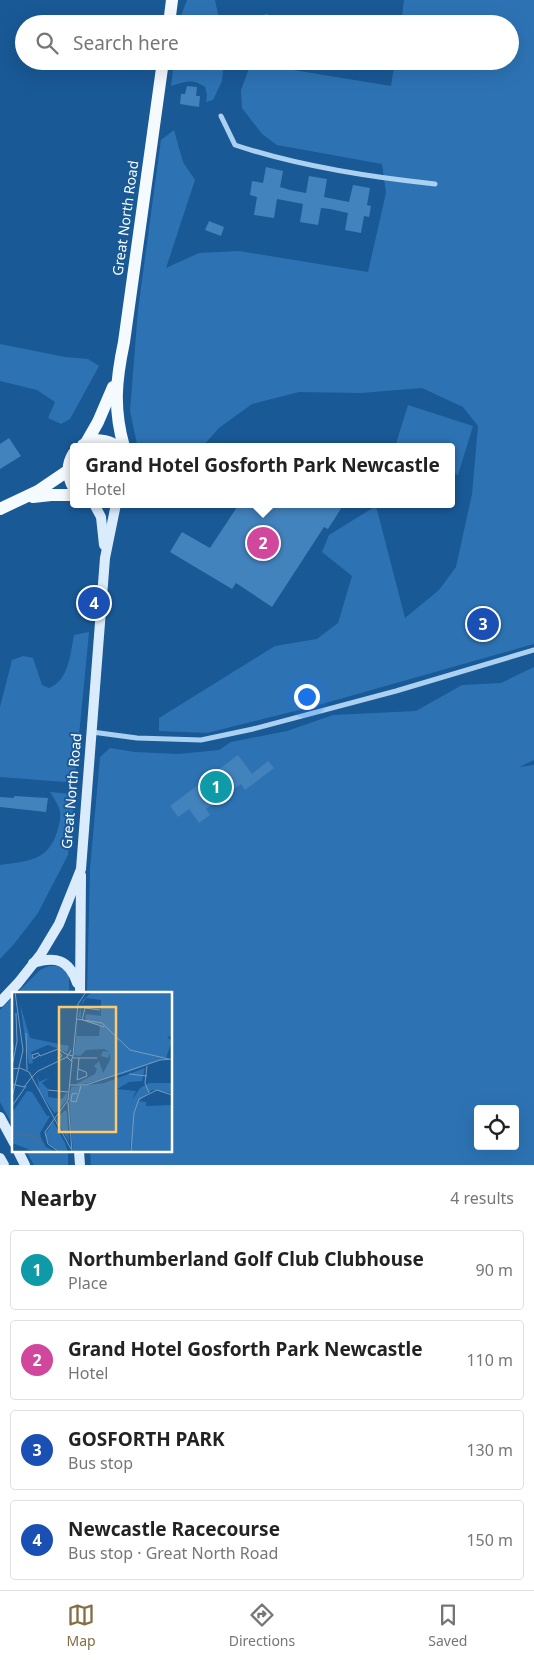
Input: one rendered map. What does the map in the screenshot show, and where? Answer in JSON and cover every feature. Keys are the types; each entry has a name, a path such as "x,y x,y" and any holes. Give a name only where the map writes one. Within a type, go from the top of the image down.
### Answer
{"main road":[{"path":"170,15 172,0"},
{"path":"171,15 176,0"},
{"name":"Great North Road","path":"117,378 124,342 162,70"},
{"path":"84,443 102,415 117,378"},
{"path":"117,378 118,418 123,443"},
{"path":"88,443 95,440 104,440 110,443"},
{"path":"70,467 70,477"},
{"path":"0,509 45,487 69,470"},
{"path":"21,500 51,495 70,495"},
{"name":"Great North Road","path":"96,508 101,517 103,528 105,558"},
{"name":"Great North Road","path":"2,1000 33,963 59,924 80,869 105,558 115,508"},
{"path":"80,869 80,992"},
{"path":"33,963 55,959 65,963 72,971 80,992"},
{"path":"0,1117 12,1139"},
{"path":"18,1152 25,1165"},
{"path":"79,1152 80,1165"},
{"path":"0,1158 4,1165"}],"street":[{"path":"221,116 235,145 258,153 363,175 435,184"},
{"path":"91,732 137,738 202,740 252,729 396,691 534,650"}],"shaded area":[{"path":"187,0 215,0 218,15 181,15"},
{"path":"404,0 534,0 534,644 315,706 207,733 159,731 159,718 275,646 317,639 338,623 352,576 322,552 329,535 373,508 377,508 405,618 439,590 456,567 472,494 478,426 463,407 422,388 361,393 299,392 252,404 219,428 206,443 137,443 130,411 138,310 161,140 174,130 183,162 195,180 166,268 199,253 239,251 368,272 386,193 382,164 277,145 262,134 242,108 241,90 248,70 294,70 391,86 394,70 519,70 519,15 402,15"},
{"path":"173,70 223,70 222,81 213,100 206,102 205,87 196,82 180,83 171,86"},
{"path":"0,344 65,357 88,359 99,366 70,419 61,424 48,418 55,402 37,390 0,381"},
{"path":"408,405 473,426 458,475 455,474 455,443 396,443"},
{"path":"89,632 75,777 65,782 0,777 0,707 12,660 23,656 33,658 42,685 49,688 56,684 65,673 74,635"},
{"path":"534,667 534,760 519,767 534,765 534,1165 91,1165 90,1152 172,1152 172,992 87,992 90,869 100,757 110,748 135,752 178,754 219,750 231,742 287,731 333,715 416,711 462,685 501,683"},
{"path":"50,792 72,794 73,812 68,855 38,913 0,959 0,865 27,861 42,855 53,842 59,826 60,811"},
{"path":"49,966 58,966 69,974 69,992 18,992 40,970"},
{"path":"12,998 12,1124 0,1102 0,1010"},
{"path":"27,1152 68,1152 68,1165 34,1165"}],"building":[{"path":"187,86 197,87 196,96 200,96 199,107 180,104 181,94 185,94"},
{"path":"266,167 283,171 280,187 290,190 306,193 309,176 327,179 324,197 349,202 353,185 370,188 367,205 371,206 369,217 364,216 361,233 345,230 348,213 321,208 318,225 300,222 303,204 277,199 274,218 254,215 257,197 250,195 252,181 263,183"},
{"path":"209,221 224,227 221,236 205,230"},
{"path":"9,438 21,456 0,469 0,444"},
{"path":"236,508 341,508 328,529 324,527 272,607 236,583 232,589 170,552 182,532 210,548"},
{"path":"238,755 252,774 268,761 274,768 245,790 241,784 206,809 210,815 199,823 189,809 178,817 170,806"},
{"path":"14,796 48,798 46,812 0,807 0,797 14,798"}],"place":[{"name":"Grand Hotel Gosforth Park Newcastle","path":"263,543"},
{"name":"Newcastle Racecourse","path":"94,603"},
{"name":"GOSFORTH PARK","path":"483,624"},
{"name":"Northumberland Golf Club Clubhouse","path":"216,787"}]}
